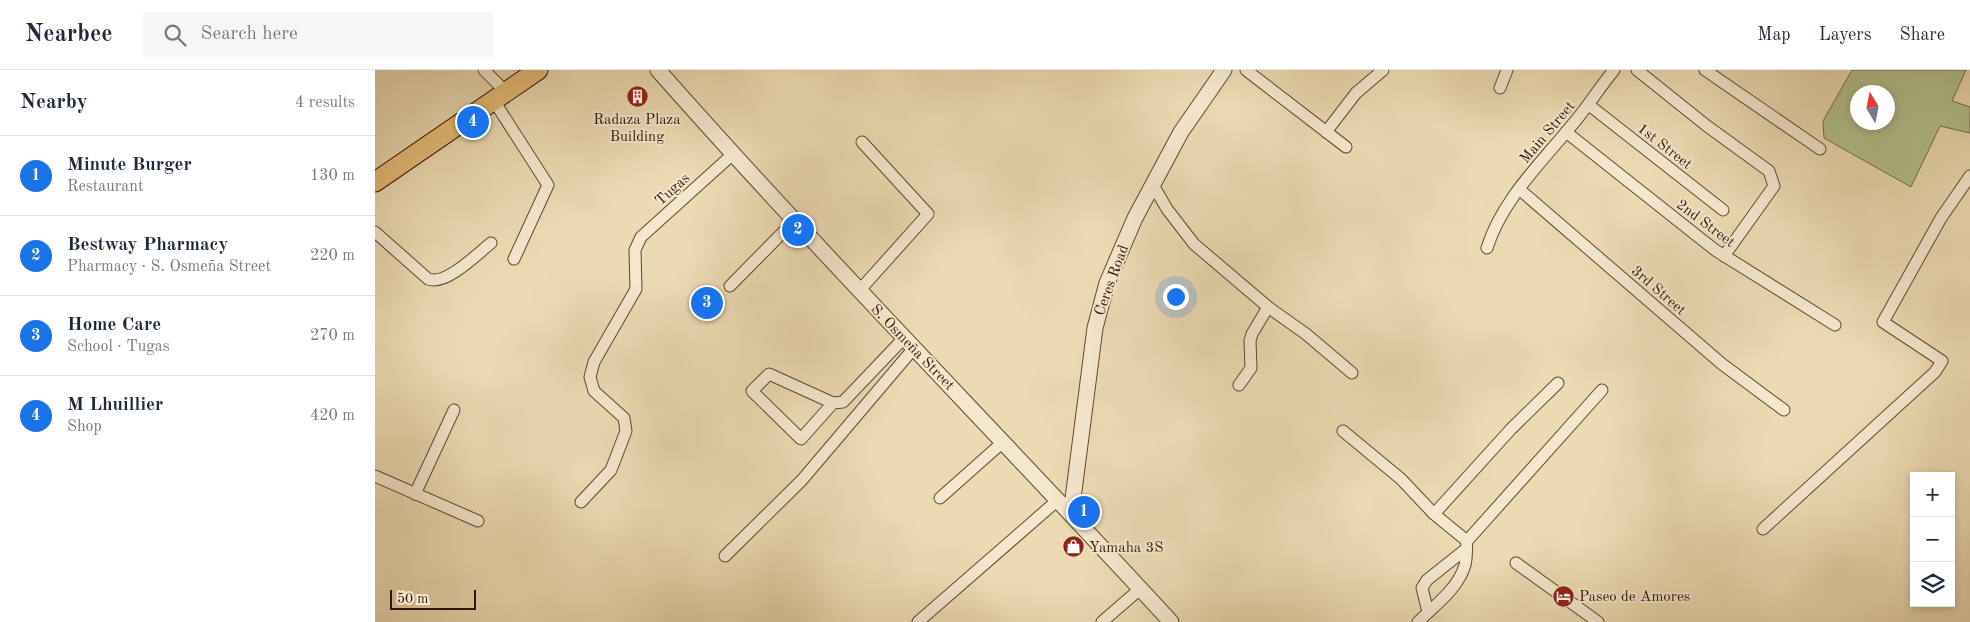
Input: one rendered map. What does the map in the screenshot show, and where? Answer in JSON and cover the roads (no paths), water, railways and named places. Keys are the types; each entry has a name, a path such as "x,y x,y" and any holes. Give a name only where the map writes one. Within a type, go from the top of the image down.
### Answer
{"main road":[{"path":"375,182 539,70"}],"street":[{"path":"484,70 547,184 514,259"},
{"name":"S. Osmeña Street","path":"658,70 859,292 1059,499 1171,622"},
{"name":"Ceres Road","path":"1071,514 1099,307 1122,247 1153,185 1181,132 1224,70"},
{"path":"1246,70 1346,147"},
{"path":"1325,132 1356,93 1383,70"},
{"path":"1500,88 1507,70"},
{"name":"Main Street","path":"1487,248 1494,227 1519,188 1589,105 1614,70"},
{"path":"1637,70 1694,116 1769,171 1773,186 1724,256"},
{"path":"1705,70 1820,149"},
{"name":"1st Street","path":"1589,105 1723,210"},
{"name":"2nd Street","path":"1566,132 1697,238 1835,326"},
{"path":"859,292 928,214 862,142"},
{"name":"Tugas","path":"581,502 611,470 626,431 624,418 594,391 590,377 594,362 636,289 635,250 641,237 733,154"},
{"path":"1763,529 1935,372 1942,361 1883,322 1941,218 1970,176"},
{"path":"1153,185 1186,236 1268,307 1306,334 1352,373"},
{"name":"3rd Street","path":"1519,188 1722,364 1784,410"},
{"path":"730,286 795,220"},
{"path":"375,232 433,281 448,277 491,243"},
{"path":"1239,385 1251,368 1252,334 1268,307"},
{"path":"833,403 801,439 752,391 769,374 833,403 843,402 909,343"},
{"path":"725,556 802,480 909,343"},
{"path":"1434,514 1511,429 1558,383"},
{"path":"1428,612 1423,599 1422,588 1425,584 1466,545 1602,390"},
{"path":"415,494 454,410"},
{"path":"1343,431 1401,479 1466,545 1466,562 1461,577 1418,622"},
{"path":"940,498 1003,442"},
{"path":"375,476 478,521"},
{"path":"918,622 1059,499"},
{"path":"1516,563 1598,622"},
{"path":"1101,622 1140,588"}],"place":[{"name":"Radaza Plaza Building","path":"637,96"},
{"name":"M Lhuillier","path":"473,122"},
{"name":"Bestway Pharmacy","path":"798,230"},
{"name":"Home Care","path":"707,303"},
{"name":"Minute Burger","path":"1084,512"},
{"name":"Yamaha 3S","path":"1073,547"},
{"name":"Paseo de Amores","path":"1563,596"}]}
